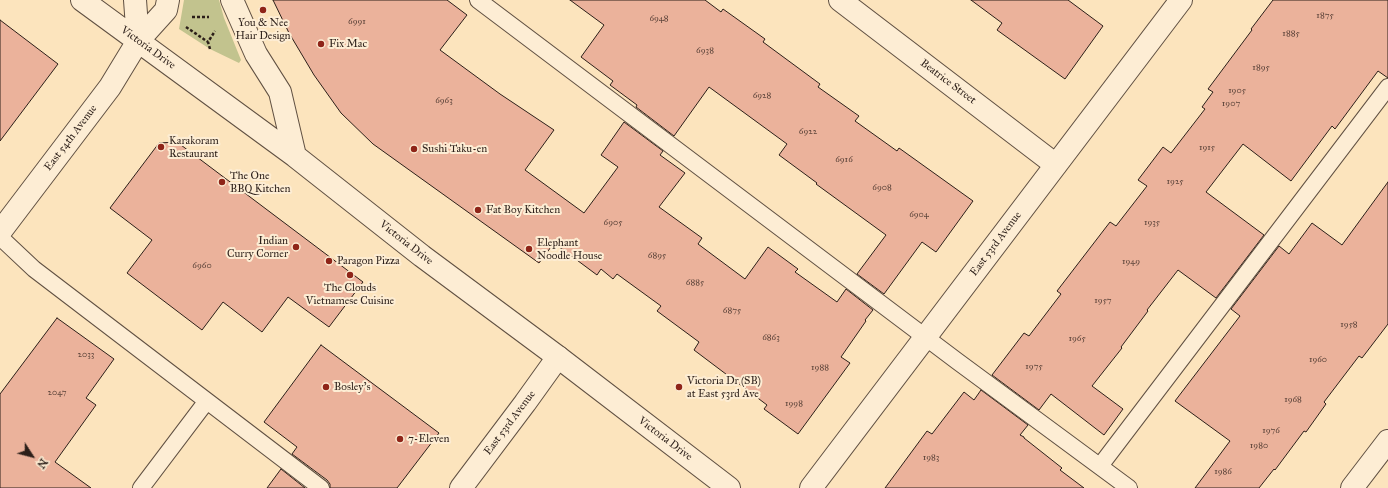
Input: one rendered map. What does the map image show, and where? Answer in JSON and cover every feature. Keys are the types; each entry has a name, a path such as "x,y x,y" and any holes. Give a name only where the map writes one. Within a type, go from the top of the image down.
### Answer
{"street":[{"name":"Victoria Drive","path":"82,0 294,156 422,256 558,357 729,488"},
{"path":"135,0 138,41"},
{"name":"East 54th Avenue","path":"0,232 110,87 138,41 166,10 168,0"},
{"path":"232,0 256,54 280,92 294,156"},
{"name":"Beatrice Street","path":"840,0 1056,165"},
{"name":"East 53rd Avenue","path":"811,488 1181,0"},
{"name":"East 53rd Avenue","path":"461,488 558,357"},
{"path":"1352,488 1388,441"}],"lane":[{"path":"478,0 925,337 1129,488"},
{"path":"1100,466 1388,87"},
{"path":"0,237 34,269 206,402 321,488"},
{"path":"142,488 206,402"}],"path":[{"path":"187,20 191,17 210,17"},
{"path":"183,22 185,26 208,42"}],"green space":[{"path":"184,0 219,0 224,18 241,60 239,63 210,49 179,29"}],"building":[{"path":"273,0 447,0 467,15 440,50 500,94 554,130 525,170 584,213 618,167 601,155 624,122 663,151 660,155 685,173 659,207 702,238 698,244 745,279 768,247 798,269 795,272 837,302 846,289 873,310 841,357 850,363 798,434 764,409 767,405 694,350 699,342 657,311 661,306 617,274 613,279 601,269 597,275 554,243 539,263 373,144 341,113 314,75 289,33"},
{"path":"570,0 705,0 721,12 723,9 765,39 763,42 820,84 818,87 859,116 855,121 897,151 899,148 973,201 936,252 922,242 884,294 857,274 886,235 779,155 787,144 709,87 674,136 610,85 613,81 581,57 604,25"},
{"path":"971,0 1068,0 1103,26 1065,79 997,30 1002,23"},
{"path":"1273,0 1388,0 1388,78 1378,71 1335,129 1332,126 1291,181 1243,144 1206,192 1264,235 1216,298 1178,270 1147,310 1148,311 1121,347 1122,348 1092,386 1123,409 1104,435 1051,394 1039,410 992,375 1024,333 1029,336 1061,294 1057,291 1110,222 1116,226 1147,186 1138,180 1163,147 1171,153 1205,109 1202,107 1213,92 1208,89"},
{"path":"0,20 58,64 0,141"},
{"path":"177,142 363,282 329,327 288,297 262,332 223,302 202,330 127,273 152,240 110,208 159,143"},
{"path":"1388,182 1388,324 1362,358 1359,356 1324,402 1326,404 1306,432 1304,431 1275,470 1274,469 1259,488 1195,488 1230,441 1175,401 1240,316 1231,309 1279,246 1289,254 1312,223 1342,245"},
{"path":"57,318 114,359 86,398 96,405 55,462 91,488 0,488 0,394"},
{"path":"321,345 439,433 397,488 330,488 330,484 327,480 292,454 297,447 264,422"},
{"path":"981,390 1028,425 1020,435 1062,468 1060,470 1084,488 885,488 927,431 932,434 964,392 974,400"},
{"path":"281,469 305,488 267,488"}],"place":[{"name":"You & Nee Hair Design","path":"263,10"},
{"name":"Fix Mac","path":"321,44"},
{"name":"Karakoram Restaurant","path":"161,147"},
{"name":"Sushi Taku-en","path":"414,149"},
{"name":"The One BBQ Kitchen","path":"222,182"},
{"name":"Fat Boy Kitchen","path":"478,210"},
{"name":"Indian Curry Corner","path":"296,247"},
{"name":"Elephant Noodle House","path":"529,249"},
{"name":"Paragon Pizza","path":"329,261"},
{"name":"The Clouds Vietnamese Cuisine","path":"350,275"},
{"name":"Bosley's","path":"326,387"},
{"name":"Victoria Dr (SB) at East 53rd Ave","path":"679,387"},
{"name":"7-Eleven","path":"400,439"}]}
